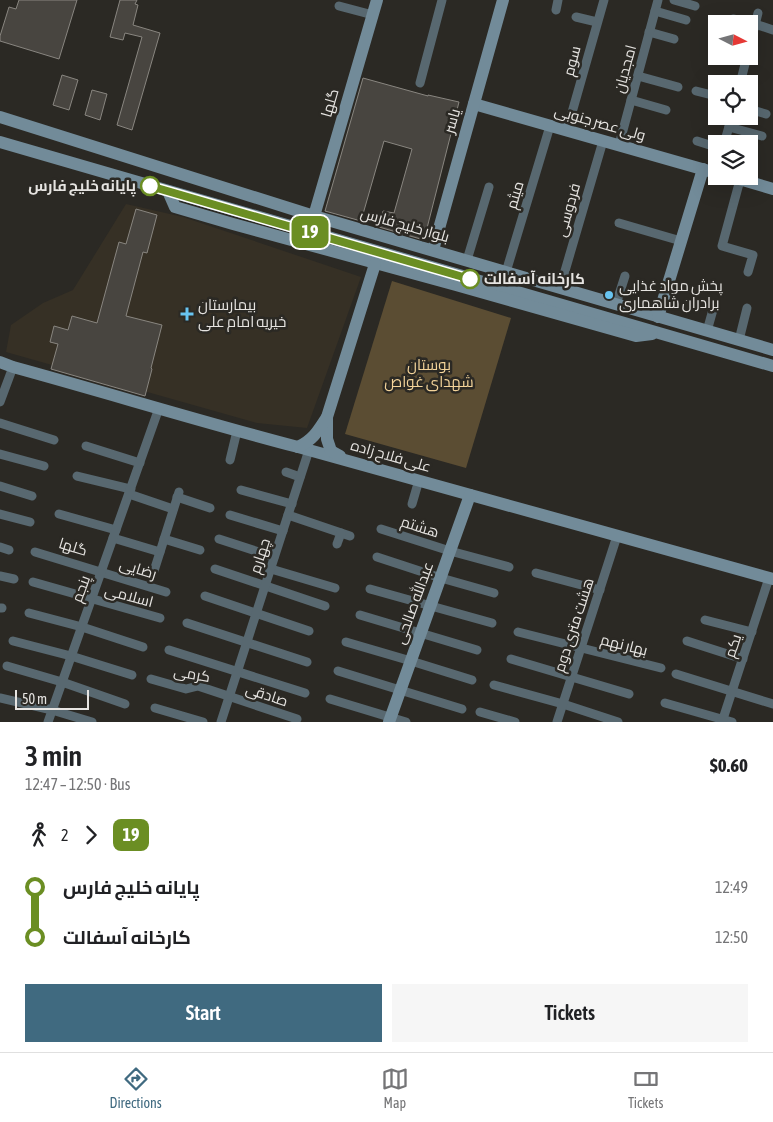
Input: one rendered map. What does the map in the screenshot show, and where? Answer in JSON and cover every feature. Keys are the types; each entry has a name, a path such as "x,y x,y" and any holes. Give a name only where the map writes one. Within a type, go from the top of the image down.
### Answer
{"street":[{"name":"گلها","path":"314,216 377,0"},
{"path":"420,83 443,15 442,0"},
{"name":"یاسر","path":"433,250 503,0"},
{"path":"556,10 558,0"},
{"name":"امجدیان","path":"619,145 658,0"},
{"path":"674,0 695,6"},
{"name":"سوم","path":"567,130 601,1"},
{"path":"339,6 373,15"},
{"path":"655,11 686,20"},
{"path":"576,17 597,22"},
{"path":"758,25 773,30"},
{"path":"649,32 674,39"},
{"path":"638,76 678,87"},
{"path":"696,91 708,94"},
{"path":"631,100 666,110"},
{"name":"ولی عصر جنوبی","path":"474,104 708,171"},
{"path":"758,112 766,114"},
{"name":"بلوار خلیج فارس","path":"0,118 314,216 773,350"},
{"name":"میثم","path":"506,272 550,126"},
{"path":"727,135 729,127 762,136"},
{"name":"فردوسی","path":"560,288 603,140"},
{"path":"697,141 708,144"},
{"path":"0,142 773,366"},
{"path":"658,317 703,169"},
{"path":"734,185 722,246 753,255 748,272"},
{"path":"758,185 773,189"},
{"path":"467,260 489,187"},
{"path":"168,191 175,207 233,224 636,336 656,333"},
{"path":"619,223 680,242"},
{"path":"304,448 317,434 327,417 375,264"},
{"path":"616,304 625,276"},
{"path":"707,331 714,306"},
{"path":"739,340 748,308"},
{"name":"علی فلاح زاده","path":"0,362 237,431 304,448 771,579"},
{"path":"0,402 13,367"},
{"name":"پنجم","path":"48,722 159,408"},
{"path":"327,417 328,439 331,451 345,460"},
{"path":"0,423 54,440"},
{"path":"230,460 237,431"},
{"path":"86,446 140,463"},
{"name":"چهارم","path":"221,722 292,504 300,477 304,448"},
{"path":"0,454 44,466"},
{"path":"286,472 300,477"},
{"path":"77,476 130,491 173,509"},
{"path":"412,504 419,480"},
{"path":"0,486 32,496"},
{"path":"241,490 292,504"},
{"path":"154,571 178,495 210,508"},
{"name":"عبدالله صالحی","path":"390,720 470,495"},
{"path":"0,514 30,522"},
{"path":"59,514 160,552"},
{"path":"230,515 283,531"},
{"path":"288,515 345,535 337,544"},
{"name":"هشتم","path":"381,529 509,567"},
{"name":"هشت متری دوم","path":"557,722 617,536"},
{"path":"164,539 200,550"},
{"path":"219,539 274,557"},
{"name":"گلها","path":"35,552 101,572"},
{"path":"378,557 494,593"},
{"path":"271,568 336,588"},
{"path":"215,569 325,606"},
{"name":"رضایی","path":"101,572 166,592"},
{"path":"536,573 600,590"},
{"path":"0,576 14,579"},
{"name":"یکم","path":"726,721 732,691 771,579"},
{"name":"اسلامی","path":"33,582 160,618"},
{"path":"370,589 492,623"},
{"path":"205,596 309,631"},
{"path":"29,614 82,627 143,646"},
{"path":"360,615 477,650"},
{"path":"705,620 752,632"},
{"path":"187,623 307,662"},
{"name":"بهار نهم","path":"518,632 661,668"},
{"path":"14,641 132,674"},
{"path":"687,641 743,659"},
{"path":"346,642 472,680"},
{"path":"169,650 305,693"},
{"path":"510,659 629,694"},
{"path":"6,666 62,682 125,704"},
{"path":"338,670 462,708"},
{"path":"676,674 773,704"},
{"name":"کرمی","path":"151,679 186,689 198,686 229,696"},
{"path":"494,685 563,704 618,722"},
{"name":"صادقی","path":"229,696 297,719"},
{"path":"0,698 52,710 92,722"},
{"path":"330,699 390,720 406,722"},
{"path":"665,703 726,721"},
{"path":"155,708 203,722"},
{"path":"480,712 515,722"}],"shaded area":[{"name":"بیمارستان خیریه امام علی","path":"126,204 183,217 361,277 307,428 257,423 6,352 11,325 43,303 73,290"}],"green space":[{"name":"بوستان شهدای غواص","path":"392,281 511,318 466,468 345,434"}],"building":[{"path":"19,0 77,0 59,59 0,41 9,7 16,9"},
{"path":"120,0 137,0 135,4 138,5 133,25 160,33 132,130 117,125 142,37 125,33 123,40 110,37"},
{"path":"62,75 78,80 69,110 53,105"},
{"path":"363,78 428,96 459,102 424,240 379,227 383,211 394,213 412,149 384,141 361,221 325,211"},
{"path":"92,90 107,94 100,120 85,115"},
{"path":"136,209 157,215 147,253 143,252 126,316 162,325 145,396 51,369 58,344 50,342 54,326 68,330 72,316 97,323 119,242 126,244"}],"bus line":[{"name":"19","path":"150,186 470,279"}],"place":[{"name":"پایانه خلیج فارس","path":"150,186"},
{"name":"کارخانه آسفالت","path":"470,279"},
{"name":"پخش مواد غذایی برادران شاهماری","path":"609,295"},
{"name":"بیمارستان خیریه امام علی","path":"187,314"}]}
